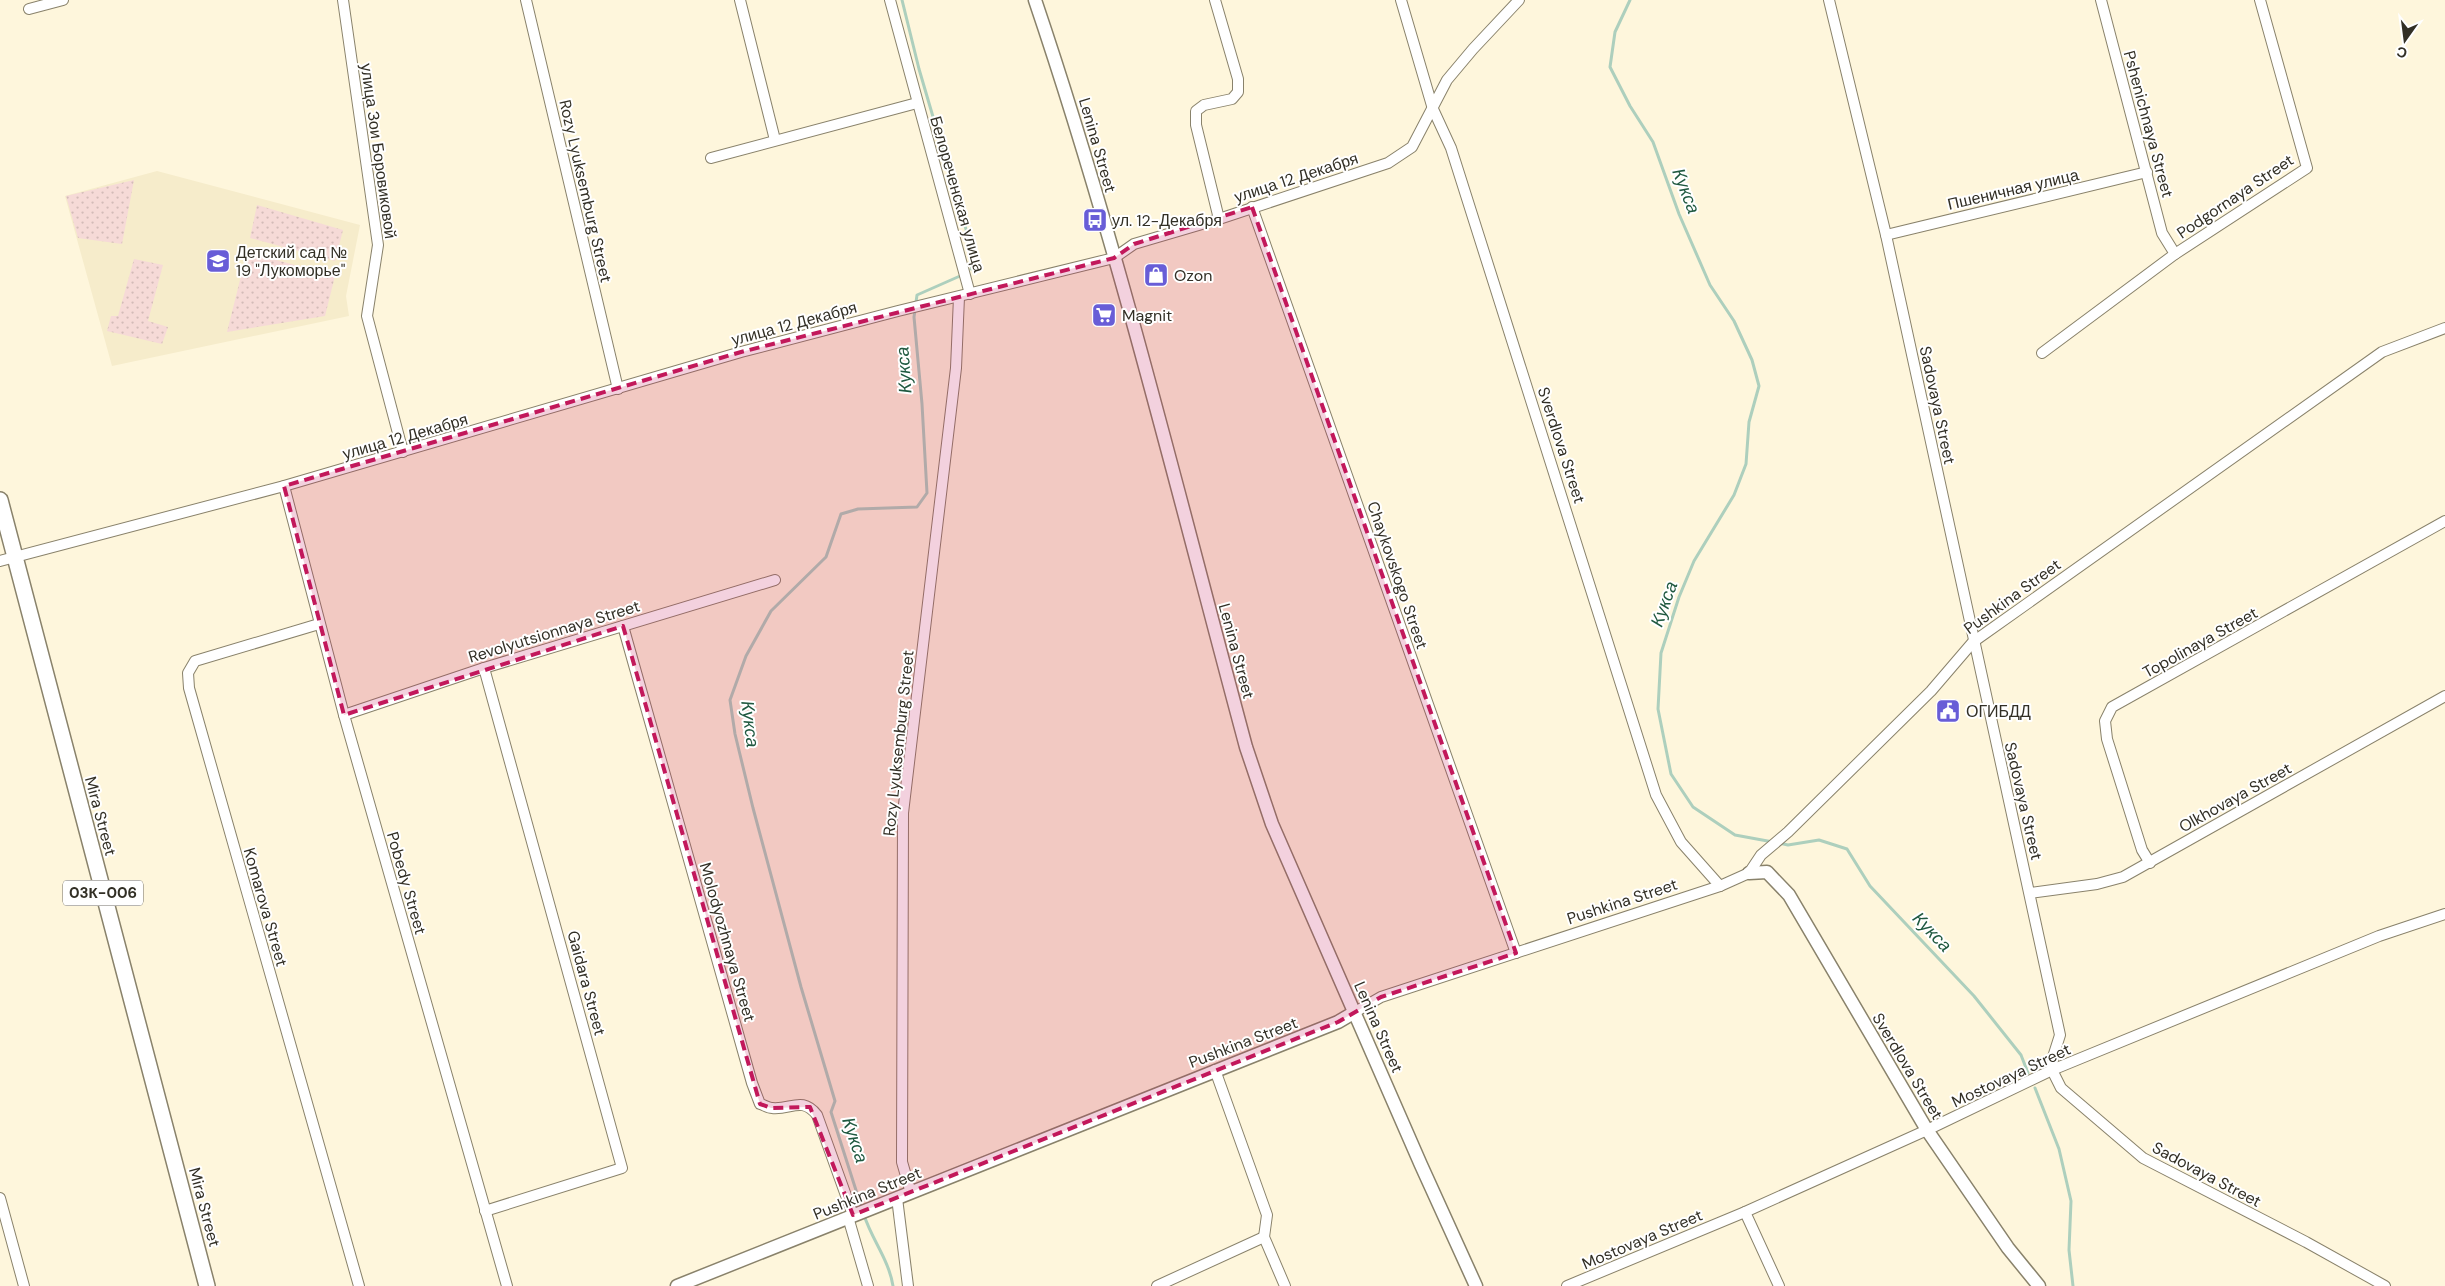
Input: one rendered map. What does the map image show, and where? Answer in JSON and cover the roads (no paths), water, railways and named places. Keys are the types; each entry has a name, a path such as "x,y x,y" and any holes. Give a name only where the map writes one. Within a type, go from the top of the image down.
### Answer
{"main road":[{"name":"Mira Street","path":"0,500 7,560 207,1286"}],"street":[{"path":"29,9 62,0"},
{"name":"улица Зои Боровиковой","path":"342,0 378,245 367,316 403,452"},
{"name":"Rozy Lyuksemburg Street","path":"526,0 618,389"},
{"path":"740,0 776,140"},
{"name":"Белореченская улица","path":"890,0 970,294"},
{"name":"Lenina Street","path":"1035,0 1057,65 1114,258 1246,747 1272,824 1476,1286"},
{"path":"1215,0 1238,79 1238,92 1232,99 1204,105 1196,111 1196,125 1219,219"},
{"name":"Sverdlova Street","path":"1401,0 1434,109 1451,148 1656,795 1681,842 1720,886"},
{"name":"улица 12 Декабря","path":"7,560 284,486 740,352 1114,258 1134,244 1219,219 1388,162 1412,147 1434,109 1447,80 1519,0"},
{"name":"Sadovaya Street","path":"1829,0 1886,235 2060,1036 2053,1057 2052,1070 2061,1088 2143,1158 2306,1242 2385,1286"},
{"name":"Pshenichnaya Street","path":"2101,0 2162,232 2175,254"},
{"name":"Podgornaya Street","path":"2042,353 2175,254 2307,168 2260,0"},
{"name":"Белореченская улица","path":"711,158 917,103"},
{"name":"Пшеничная улица","path":"1886,235 2146,172"},
{"name":"Chaykovskogo Street","path":"1252,207 1516,953"},
{"name":"Rozy Lyuksemburg Street","path":"911,1193 902,1162 903,813 956,368 959,297"},
{"name":"Pushkina Street","path":"677,1286 1338,1022 1381,997 1720,886 1749,873 1761,854 1788,832 1931,691 1973,642 2382,352 2445,328"},
{"name":"Pobedy Street","path":"284,486 344,715 506,1286"},
{"name":"Topolinaya Street","path":"2150,862 2142,850 2107,739 2105,721 2112,707 2445,521"},
{"name":"Revolyutsionnaya Street","path":"344,715 484,668 775,580"},
{"name":"Komarova Street","path":"320,624 195,661 188,673 189,688 359,1286"},
{"name":"Molodyozhnaya Street","path":"623,626 757,1097 760,1104 771,1108 800,1104 810,1107 817,1115 858,1213"},
{"name":"Gaidara Street","path":"484,668 622,1168 485,1211"},
{"name":"Olkhovaya Street","path":"2030,893 2097,884 2123,877 2445,696"},
{"name":"Sverdlova Street","path":"1749,873 1767,872 1789,895 1927,1130 2008,1248 2039,1286"},
{"name":"Mostovaya Street","path":"1567,1286 1744,1212 1927,1130 2052,1070 2378,936 2445,914"},
{"path":"1215,1070 1267,1215 1264,1237 1285,1286"},
{"path":"0,1198 24,1286"},
{"path":"898,1198 908,1286"},
{"path":"1744,1212 1780,1286"},
{"path":"858,1213 868,1286"},
{"path":"1157,1286 1264,1237"}],"waterway":[{"name":"Кукса","path":"902,0 919,69 975,260 971,269"},
{"name":"Кукса","path":"1630,0 1615,32 1610,67 1630,106 1653,142 1679,214 1710,285 1734,321 1752,360 1759,386 1749,422 1746,464 1734,495 1694,561 1679,597 1661,653 1658,709 1671,774 1693,807 1735,835 1773,842"},
{"name":"Кукса","path":"862,1209 831,1112 835,1101 801,987 753,808 735,734 730,700 746,656 771,611 826,557 841,514 858,509 917,507 927,493 922,404 914,317 917,295 960,276"},
{"name":"Кукса","path":"1779,843 1788,845 1819,840 1847,849 1870,886 1974,996 2021,1055 2028,1073"},
{"name":"Кукса","path":"2035,1088 2059,1149 2071,1201 2069,1250 2073,1286"},
{"name":"Кукса","path":"864,1215 888,1267 893,1286"}],"place":[{"name":"ул. 12-Декабря","path":"1095,220"},
{"name":"Детский сад № 19 \"Лукоморье\"","path":"218,261"},
{"name":"Ozon","path":"1156,275"},
{"name":"Magnit","path":"1104,315"},
{"name":"ОГИБДД","path":"1948,711"}]}
